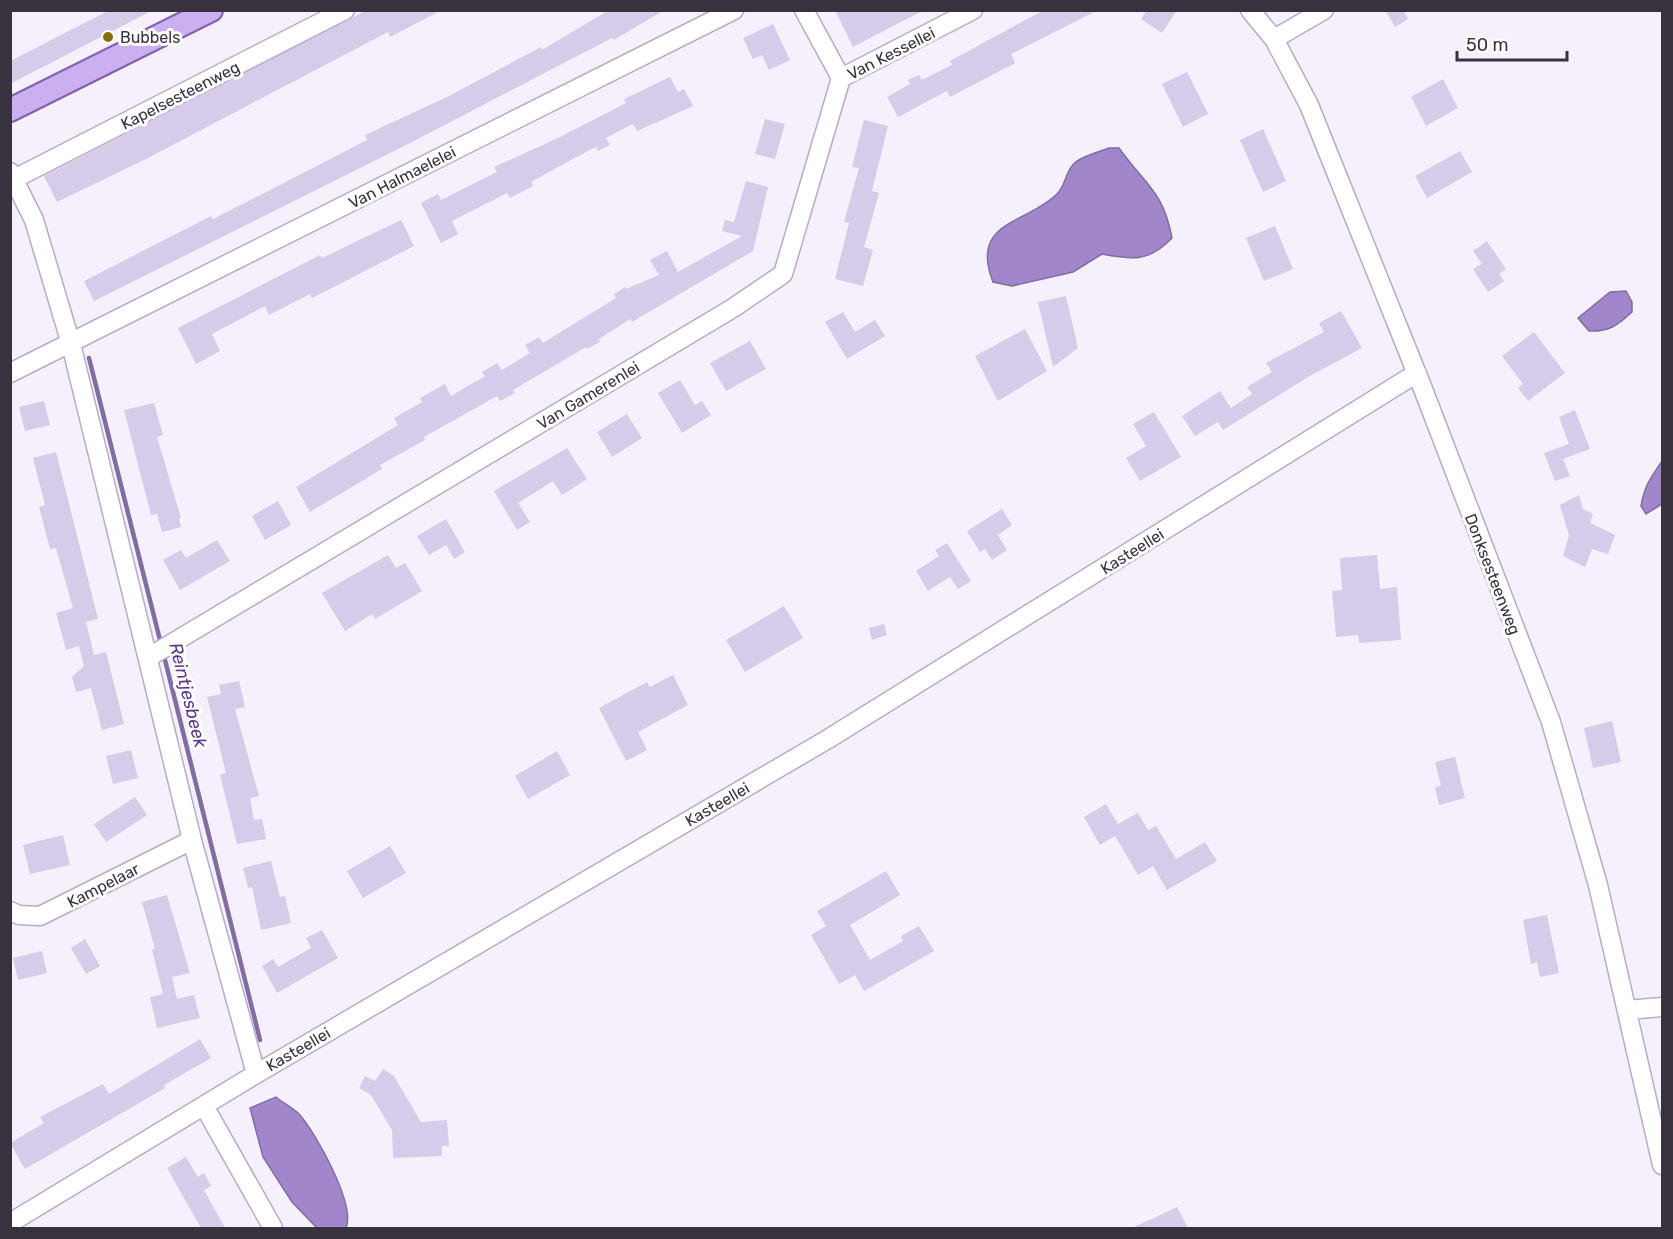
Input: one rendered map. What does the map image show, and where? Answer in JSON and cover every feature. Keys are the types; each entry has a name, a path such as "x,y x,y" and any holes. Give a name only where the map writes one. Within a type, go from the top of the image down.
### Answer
{"main road":[{"path":"10,110 211,10"}],"street":[{"name":"Kapelsesteenweg","path":"12,175 345,10"},
{"name":"Van Halmaelelei","path":"70,344 734,10"},
{"path":"804,10 841,78"},
{"name":"Van Kessellei","path":"841,78 973,10"},
{"name":"Donksesteenweg","path":"1250,10 1274,39 1309,105 1417,374 1551,722 1598,885 1662,1165"},
{"path":"1274,39 1324,10"},
{"name":"Van Gamerenlei","path":"149,657 733,309 783,274 841,78"},
{"path":"12,175 34,220 70,344 149,657 192,840 256,1074"},
{"path":"10,373 70,344"},
{"name":"Kasteellei","path":"10,1223 256,1074 828,739 1417,374"},
{"name":"Kampelaar","path":"10,911 40,916 192,840"},
{"path":"1627,1010 1662,1007"},
{"path":"204,1106 273,1228"}],"shaded area":[{"path":"1109,148 1119,148 1152,189 1164,209 1172,238 1156,251 1140,257 1102,254 1073,272 1012,286 993,282 988,262 989,247 995,235 1005,226 1045,204 1057,194 1075,163 1084,157"},
{"path":"1626,291 1632,302 1632,312 1613,327 1589,331 1578,318 1610,292"},
{"path":"1662,461 1662,504 1646,514 1641,506 1644,493"},
{"path":"276,1097 299,1114 324,1152 345,1203 348,1217 346,1228 317,1228 292,1202 263,1157 250,1108"}],"building":[{"path":"110,10 153,10 10,84 10,61"},
{"path":"367,10 442,10 390,37 388,32 146,159 57,202 44,176"},
{"path":"609,10 664,10 614,40 612,38 410,143 94,301 84,281 211,216 213,219 367,140 365,135 447,97 541,47 542,50"},
{"path":"835,10 924,10 853,47"},
{"path":"1044,10 1098,10 1011,54 1015,63 950,97 947,91 898,117 887,97 910,84 908,80 919,75 922,80 952,65 950,61"},
{"path":"1147,10 1177,10 1162,33 1141,19"},
{"path":"1385,10 1403,10 1408,19 1395,27"},
{"path":"773,24 790,60 769,70 762,55 753,59 743,38"},
{"path":"1187,72 1208,114 1183,127 1162,84"},
{"path":"670,77 678,92 684,89 693,106 637,131 633,124 606,138 610,145 598,151 596,147 569,161 531,182 533,186 510,198 507,193 452,221 458,234 441,243 421,203 438,194 441,200 497,172 494,167 558,138 626,103 624,99"},
{"path":"1443,79 1458,108 1426,126 1411,97"},
{"path":"765,119 785,124 775,159 755,154"},
{"path":"864,120 888,126 872,191 879,193 864,247 873,250 863,286 835,279 849,223 844,222 859,168 852,167"},
{"path":"1263,129 1286,181 1263,192 1240,140"},
{"path":"1460,151 1472,172 1427,198 1415,176"},
{"path":"746,181 768,187 753,251 632,322 630,319 599,339 600,342 587,349 586,347 513,390 515,393 500,401 497,396 424,437 425,440 380,465 382,469 310,512 296,487 398,425 394,418 422,402 420,398 445,384 451,396 485,376 482,372 497,363 502,370 530,353 525,345 539,337 543,343 616,298 614,294 625,287 626,289 659,275 650,260 667,251 678,272 742,236 722,231 725,220 734,222"},
{"path":"401,220 414,246 312,298 310,294 269,315 265,306 212,334 220,351 196,364 178,328 320,255 322,258"},
{"path":"1275,226 1293,269 1264,281 1246,238"},
{"path":"1487,241 1506,269 1499,274 1504,281 1488,292 1473,269 1482,264 1473,251"},
{"path":"1066,296 1078,348 1053,367 1038,302"},
{"path":"1341,311 1362,348 1308,377 1223,430 1218,422 1195,436 1182,416 1220,391 1231,408 1252,394 1247,387 1272,372 1266,363 1324,332 1319,323"},
{"path":"843,312 855,332 875,320 885,336 847,359 825,322"},
{"path":"1025,329 1047,371 998,401 975,356"},
{"path":"1534,332 1565,373 1528,401 1518,388 1523,384 1502,356"},
{"path":"750,341 766,369 726,391 710,363"},
{"path":"680,380 695,405 702,401 711,415 682,433 658,393"},
{"path":"44,401 50,425 25,431 19,407"},
{"path":"154,403 163,435 157,437 181,518 179,519 181,527 162,532 157,514 151,515 124,410"},
{"path":"1575,410 1590,449 1563,459 1570,476 1555,481 1544,453 1569,444 1559,417"},
{"path":"1154,412 1181,457 1140,481 1126,458 1146,446 1133,424"},
{"path":"627,414 642,438 612,457 597,432"},
{"path":"567,448 587,479 562,495 553,481 518,503 530,522 517,530 494,491"},
{"path":"56,452 98,619 86,622 94,655 106,652 124,724 102,730 91,688 76,692 72,677 84,666 79,646 66,650 56,613 73,608 56,548 50,549 39,507 45,505 33,458"},
{"path":"1579,495 1583,509 1593,514 1590,523 1615,535 1608,554 1592,549 1585,567 1563,556 1569,535 1560,505"},
{"path":"278,501 291,525 265,540 252,516"},
{"path":"1002,509 1012,525 998,535 1007,550 992,560 985,549 980,552 967,531"},
{"path":"446,519 465,552 454,559 446,545 429,555 417,536"},
{"path":"217,540 230,561 180,590 163,560 181,550 186,558"},
{"path":"947,543 971,581 958,589 950,577 928,591 916,571 939,556 935,550"},
{"path":"388,555 396,568 405,563 422,591 375,619 372,614 345,631 322,593"},
{"path":"1377,555 1380,589 1397,587 1401,640 1359,643 1358,635 1336,637 1332,591 1342,590 1340,558"},
{"path":"784,606 803,638 745,672 726,640"},
{"path":"884,624 887,635 872,640 869,628"},
{"path":"673,675 688,705 638,732 647,750 626,761 599,708 647,682 650,687"},
{"path":"239,681 245,707 235,709 259,796 250,798 254,820 262,819 266,839 237,844 220,775 226,773 207,697 221,694 219,685"},
{"path":"1612,721 1621,762 1593,768 1584,728"},
{"path":"131,750 138,778 113,784 106,756"},
{"path":"557,751 570,775 528,799 515,776"},
{"path":"1455,757 1465,798 1439,805 1435,787 1441,786 1435,762"},
{"path":"135,797 147,815 106,842 94,824"},
{"path":"1106,804 1118,824 1138,813 1148,830 1156,826 1176,859 1205,842 1217,861 1167,890 1153,866 1138,875 1115,836 1100,845 1084,817"},
{"path":"63,835 70,865 30,874 23,845"},
{"path":"390,846 406,873 363,898 347,871"},
{"path":"271,861 280,897 285,896 291,923 261,930 252,887 248,888 243,868"},
{"path":"886,871 900,895 850,925 870,960 903,941 901,936 919,926 934,951 864,991 855,975 839,984 811,935 826,926 817,911"},
{"path":"167,895 190,973 172,977 177,999 194,995 200,1018 157,1028 150,997 163,994 152,950 155,949 142,902"},
{"path":"1547,915 1559,973 1540,977 1537,962 1531,964 1523,920"},
{"path":"322,930 338,958 277,993 262,966 273,959 278,967 311,948 306,938"},
{"path":"85,939 100,966 86,974 71,948"},
{"path":"42,951 47,973 18,980 13,958"},
{"path":"200,1039 211,1058 164,1085 165,1088 25,1169 10,1143 44,1123 40,1117 103,1084 109,1094"},
{"path":"383,1069 394,1076 421,1122 447,1120 449,1146 442,1146 442,1156 393,1158 392,1130 371,1095 359,1088 365,1076 375,1081"},
{"path":"186,1157 198,1177 204,1173 211,1186 204,1190 225,1228 201,1228 167,1168"},
{"path":"1177,1207 1188,1228 1132,1228"}],"waterway":[{"name":"Reintjesbeek","path":"89,358 161,644"},
{"name":"Reintjesbeek","path":"163,652 260,1040"}],"place":[{"name":"Bubbels","path":"108,37"}]}
